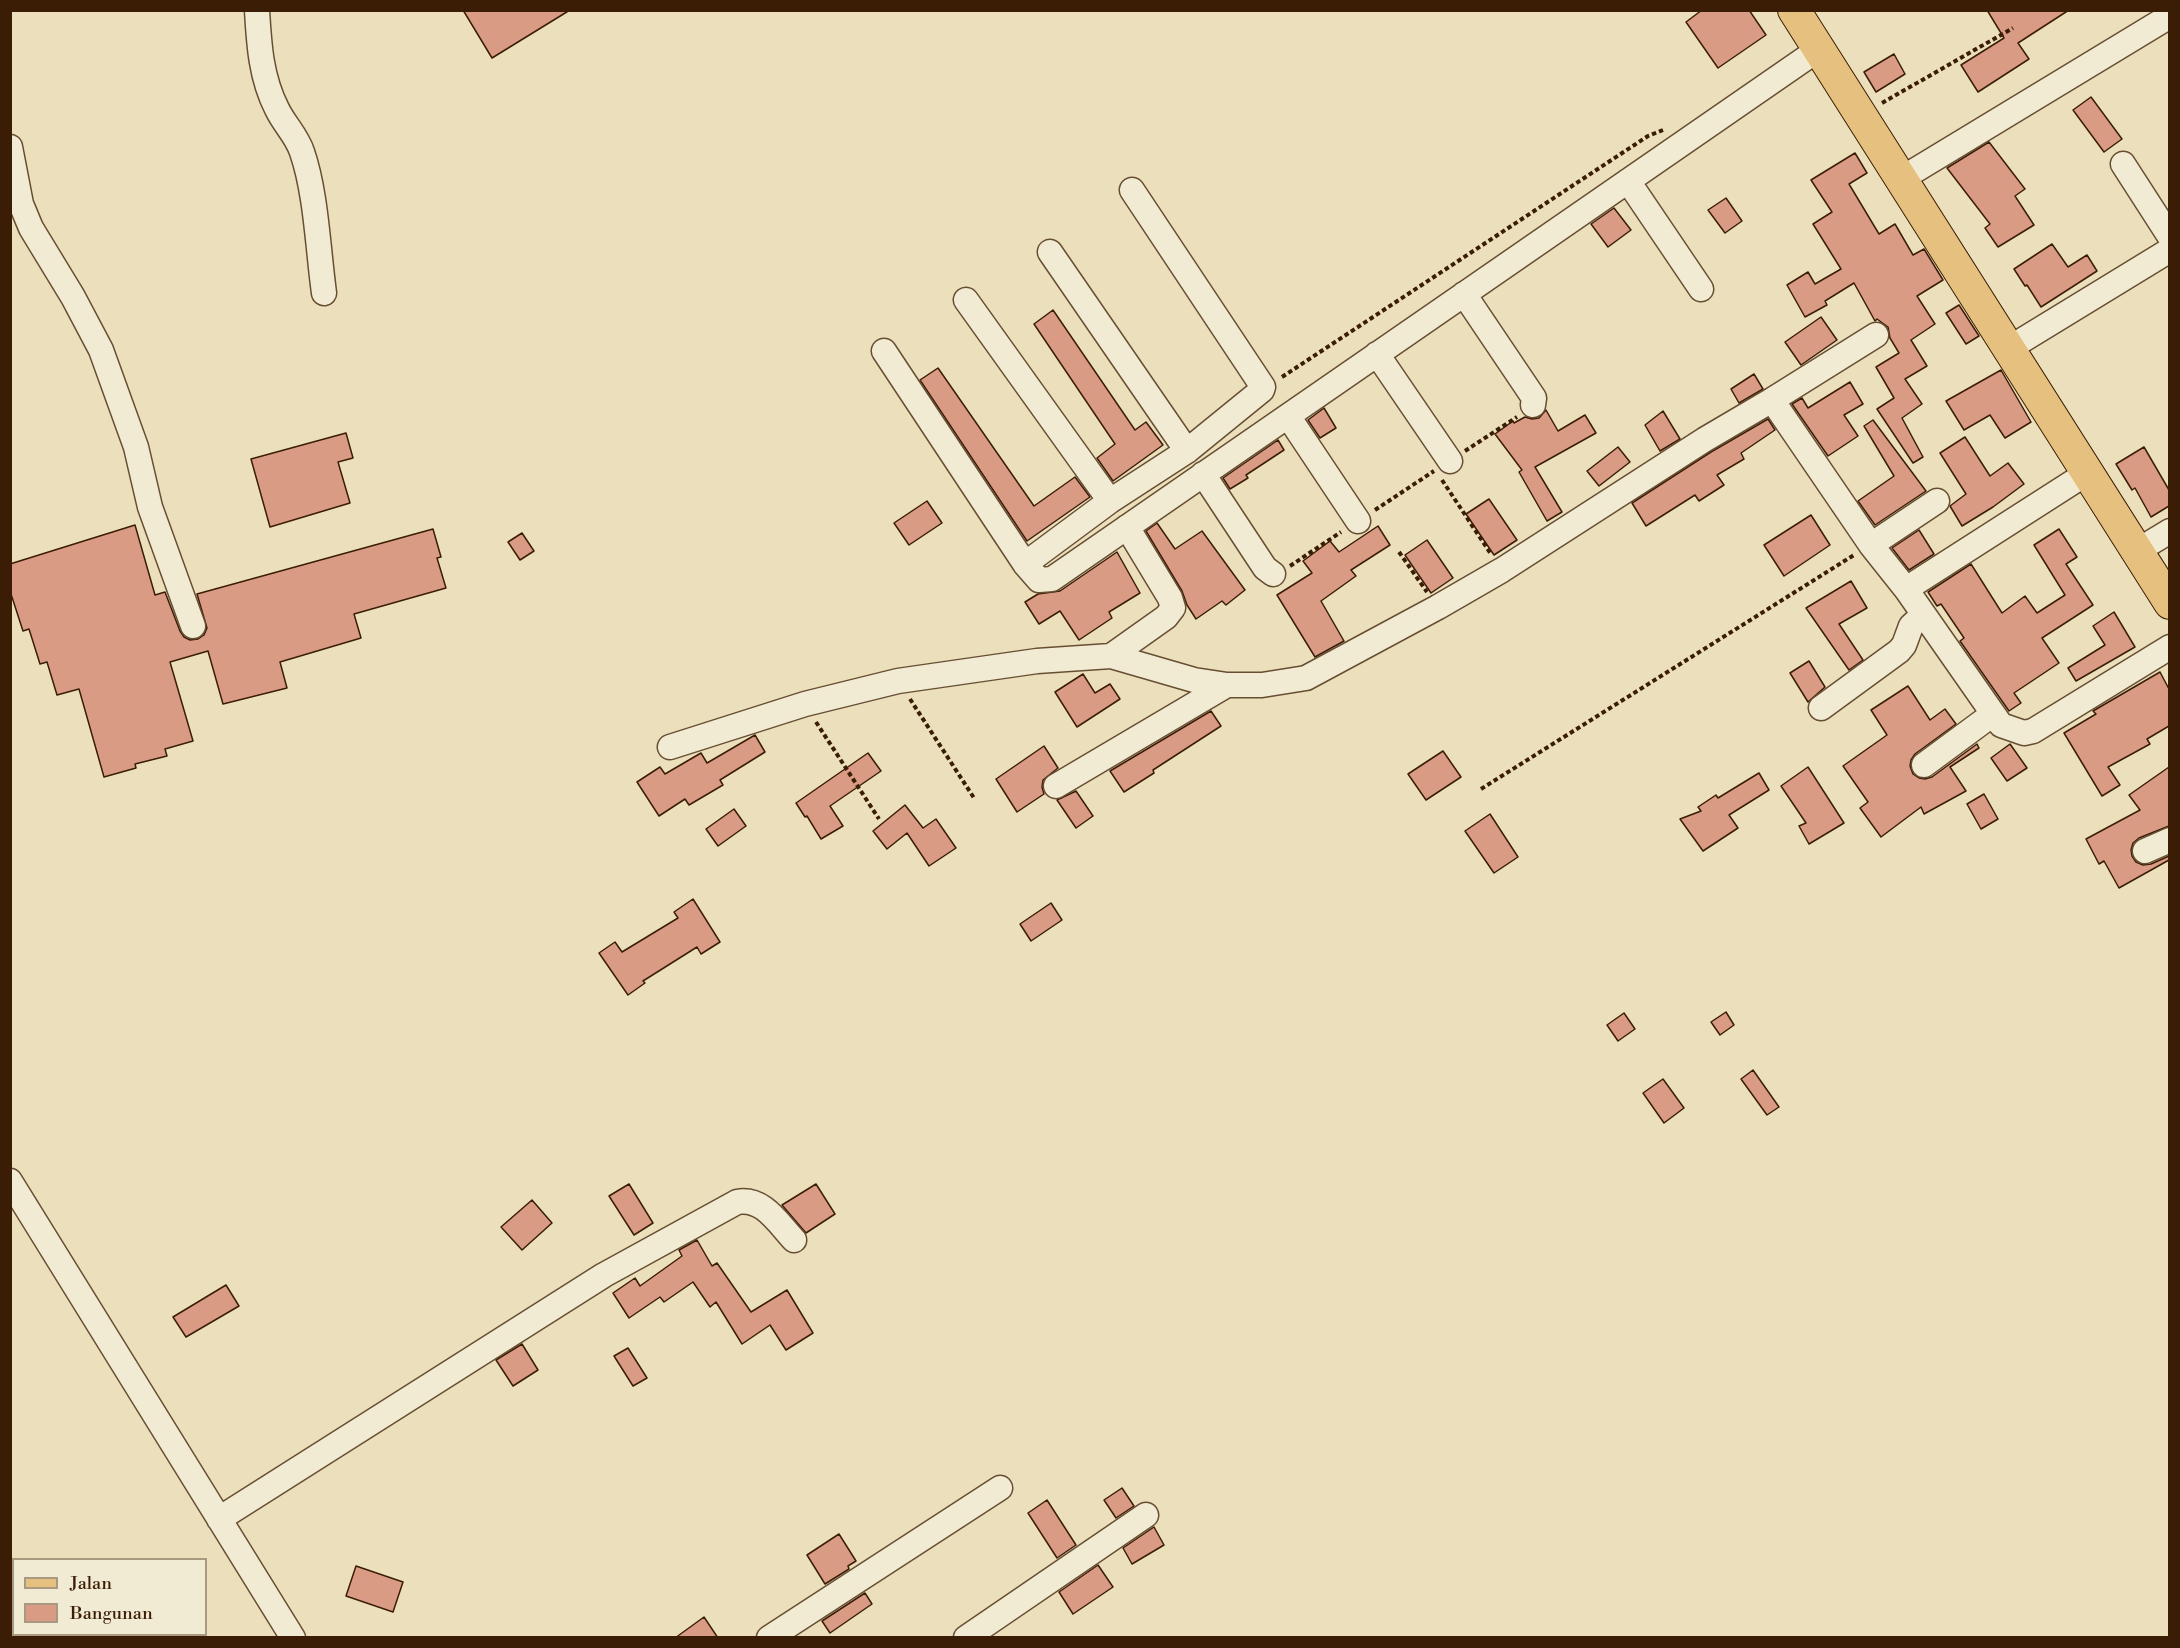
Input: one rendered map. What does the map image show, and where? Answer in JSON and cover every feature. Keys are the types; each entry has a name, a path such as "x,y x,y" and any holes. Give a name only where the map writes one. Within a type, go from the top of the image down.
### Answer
{"main road":[{"path":"1794,10 2169,603"}],"street":[{"path":"257,10 260,53 267,89 278,112 302,150 309,176 324,292"},
{"path":"1901,179 2169,16"},
{"path":"884,351 1025,564 1039,580 1052,579 1819,49"},
{"path":"10,147 21,204 31,228 73,297 105,361 136,447 150,507 193,626"},
{"path":"2123,164 2169,237"},
{"path":"1628,181 1701,289"},
{"path":"1025,564 1110,501 1187,451 1263,387 1132,190"},
{"path":"2008,349 2169,250"},
{"path":"1050,252 1187,451"},
{"path":"1464,294 1533,398 1533,405"},
{"path":"966,300 1110,501"},
{"path":"670,747 805,704 898,681 1037,661 1111,656 1194,680 1227,685 1262,685 1306,678 1502,570 1704,440 1876,335"},
{"path":"1377,354 1442,466"},
{"path":"1772,400 1871,545 1906,589 2001,725 2024,733 2033,731 2169,647"},
{"path":"1288,416 1358,521"},
{"path":"1906,589 2087,472"},
{"path":"1203,474 1265,568 1273,573"},
{"path":"1871,545 1937,501"},
{"path":"1111,656 1166,617 1173,608 1170,598 1127,527"},
{"path":"2137,551 2169,531"},
{"path":"1821,708 1899,651 1904,645 1911,626 1923,615"},
{"path":"1056,786 1227,685"},
{"path":"1924,765 1993,714"},
{"path":"2145,851 2169,840"},
{"path":"10,1181 292,1638"},
{"path":"219,1519 604,1275 737,1202 748,1199 761,1204 794,1240"},
{"path":"769,1638 1000,1488"},
{"path":"966,1638 1146,1515"}],"path":[{"path":"1861,115 2013,28"},
{"path":"1262,390 1648,136 1666,129"},
{"path":"1273,573 1282,571 1533,405"},
{"path":"1442,466 1502,570"},
{"path":"1481,789 1871,545"},
{"path":"1400,552 1438,607"},
{"path":"898,681 974,798"},
{"path":"805,704 879,819"}],"building":[{"path":"463,10 570,10 492,58"},
{"path":"1702,10 1749,10 1766,35 1718,68 1686,22"},
{"path":"1987,10 2069,10 2018,43 2029,59 1978,92 1961,65 2004,38"},
{"path":"1894,54 1905,74 1876,92 1864,72"},
{"path":"2091,97 2122,139 2104,152 2073,110"},
{"path":"1989,142 2025,189 2015,196 2034,225 1998,247 1985,228 1990,224 1947,168"},
{"path":"1855,153 1867,173 1849,184 1879,234 1895,224 1913,255 1924,249 1943,280 1917,296 1935,324 1911,340 1927,366 1905,379 1922,404 1902,418 1923,457 1913,463 1877,409 1894,398 1876,367 1899,353 1890,338 1888,327 1877,319 1875,321 1854,283 1825,301 1827,305 1805,317 1787,285 1808,272 1815,284 1841,269 1813,224 1832,212 1811,180"},
{"path":"1726,198 1742,221 1725,233 1708,210"},
{"path":"1614,208 1631,230 1608,247 1591,224"},
{"path":"2052,244 2068,267 2087,255 2097,271 2041,307 2014,269"},
{"path":"1959,305 1979,336 1966,344 1946,313"},
{"path":"1053,310 1135,430 1146,422 1163,445 1113,481 1097,458 1115,444 1034,324"},
{"path":"1821,317 1837,340 1801,365 1785,342"},
{"path":"938,368 1034,506 1075,477 1090,497 1027,541 920,380"},
{"path":"2001,370 2031,422 2005,438 1990,415 1964,430 1946,401"},
{"path":"1754,374 1763,389 1739,403 1731,389"},
{"path":"1850,382 1863,404 1844,415 1858,436 1828,456 1792,404 1802,398 1808,408"},
{"path":"1324,408 1336,428 1320,438 1308,420"},
{"path":"1546,410 1558,431 1585,415 1596,433 1535,467 1562,512 1547,521 1519,472 1522,470 1495,434 1513,421 1514,423 1525,417 1539,418"},
{"path":"1663,411 1680,439 1660,451 1645,425"},
{"path":"1768,419 1775,430 1741,453 1744,459 1717,475 1724,485 1699,501 1695,495 1646,526 1632,503 1711,452"},
{"path":"1873,420 1926,491 1875,525 1858,501 1894,476 1864,426"},
{"path":"346,433 353,458 338,462 350,503 270,527 251,459"},
{"path":"1965,437 1990,476 2008,463 2024,484 1962,526 1950,506 1966,494 1940,453"},
{"path":"1278,440 1284,450 1246,475 1248,478 1230,489 1223,478"},
{"path":"1618,447 1630,462 1599,486 1587,471"},
{"path":"2144,447 2169,490 2169,506 2151,517 2135,488 2132,490 2116,464"},
{"path":"1489,499 1517,540 1494,555 1466,514"},
{"path":"927,501 942,523 909,545 894,523"},
{"path":"1811,515 1830,545 1784,576 1764,545"},
{"path":"1157,523 1175,549 1202,531 1245,590 1226,605 1222,601 1196,619 1146,531"},
{"path":"135,525 155,595 165,592 180,631 190,640 204,635 207,628 197,594 433,529 441,557 437,558 446,588 354,614 361,638 280,662 287,688 223,704 208,651 170,662 193,741 165,749 167,756 135,764 136,768 104,777 79,689 57,695 47,662 40,664 29,629 23,631 10,591 10,564"},
{"path":"1378,526 1390,545 1351,570 1356,576 1321,601 1344,641 1315,657 1277,595 1312,573 1303,561 1330,541 1339,552"},
{"path":"2059,529 2077,557 2066,564 2093,605 2042,638 2059,663 2014,693 2021,703 2009,711 1960,641 1964,638 1941,604 1937,606 1928,592 1971,564 2002,613 2025,596 2037,613 2065,595 2034,545"},
{"path":"1919,530 1934,554 1909,570 1892,548"},
{"path":"522,533 534,551 520,560 508,542"},
{"path":"1427,540 1453,578 1431,593 1405,555"},
{"path":"1117,552 1140,593 1109,612 1112,618 1079,640 1060,611 1039,624 1025,602 1038,594 1060,591"},
{"path":"1851,581 1867,608 1839,624 1863,660 1849,670 1806,608"},
{"path":"2114,612 2135,647 2076,681 2068,668 2105,645 2093,626"},
{"path":"1809,661 1825,687 1808,702 1790,673"},
{"path":"2160,672 2169,689 2169,726 2147,739 2150,744 2108,767 2120,785 2102,796 2064,733 2096,714 2093,711"},
{"path":"1083,674 1095,693 1110,684 1120,699 1077,727 1055,692"},
{"path":"1908,686 1930,720 1945,709 1956,724 1915,754 1910,766 1913,774 1925,779 1932,777 1977,744 1979,748 1950,767 1966,791 1924,814 1921,807 1881,837 1860,808 1868,802 1843,766 1887,735 1871,710"},
{"path":"1211,711 1221,726 1153,770 1154,773 1124,792 1110,771"},
{"path":"755,735 765,752 720,780 723,785 689,805 685,799 659,816 637,782 660,767 665,774 701,753 707,763"},
{"path":"2010,744 2027,768 2007,781 1991,758"},
{"path":"1044,746 1058,768 1043,780 1044,794 1017,812 996,779"},
{"path":"1443,751 1461,777 1426,800 1408,774"},
{"path":"868,753 881,771 830,806 843,826 821,839 796,803"},
{"path":"1808,767 1844,823 1809,844 1799,826 1806,823 1781,786"},
{"path":"2169,767 2169,826 2139,838 2133,843 2131,850 2136,862 2143,865 2169,856 2169,860 2119,888 2104,861 2099,864 2086,839 2140,810 2129,795"},
{"path":"1759,773 1769,790 1729,815 1738,828 1703,851 1680,819 1701,811 1698,807 1716,795 1718,798"},
{"path":"1076,791 1093,816 1076,828 1057,800"},
{"path":"1984,794 1998,819 1981,829 1967,804"},
{"path":"905,805 923,828 936,819 956,848 929,866 907,833 887,849 873,831"},
{"path":"734,809 746,826 718,846 706,829"},
{"path":"1490,814 1518,857 1494,873 1465,831"},
{"path":"693,899 720,942 701,954 697,947 643,981 645,983 628,995 599,953 615,942 622,952 678,918 674,912"},
{"path":"1051,903 1062,920 1031,941 1020,924"},
{"path":"1726,1012 1734,1025 1720,1035 1711,1022"},
{"path":"1624,1013 1635,1029 1618,1041 1607,1025"},
{"path":"1753,1070 1779,1107 1767,1115 1741,1079"},
{"path":"1663,1079 1684,1108 1664,1123 1643,1093"},
{"path":"629,1184 653,1223 634,1235 609,1196"},
{"path":"816,1184 835,1214 806,1233 782,1205"},
{"path":"532,1200 552,1223 522,1250 501,1227"},
{"path":"697,1240 712,1266 717,1263 751,1312 787,1290 813,1333 786,1350 770,1325 742,1344 716,1302 710,1307 693,1282 664,1302 660,1297 629,1318 613,1293 635,1278 640,1286 682,1256 679,1250"},
{"path":"226,1285 239,1306 186,1337 173,1317"},
{"path":"522,1344 538,1370 513,1386 496,1360"},
{"path":"628,1348 647,1378 633,1386 614,1356"},
{"path":"1122,1488 1134,1506 1116,1518 1104,1500"},
{"path":"1047,1500 1076,1545 1057,1558 1028,1513"},
{"path":"1154,1527 1164,1545 1132,1564 1123,1548"},
{"path":"839,1534 856,1561 848,1566 849,1569 825,1584 807,1555"},
{"path":"1098,1565 1113,1587 1073,1614 1059,1592"},
{"path":"356,1566 403,1582 393,1612 346,1596"},
{"path":"865,1593 872,1604 830,1633 822,1621"},
{"path":"704,1617 718,1638 675,1638"}]}
